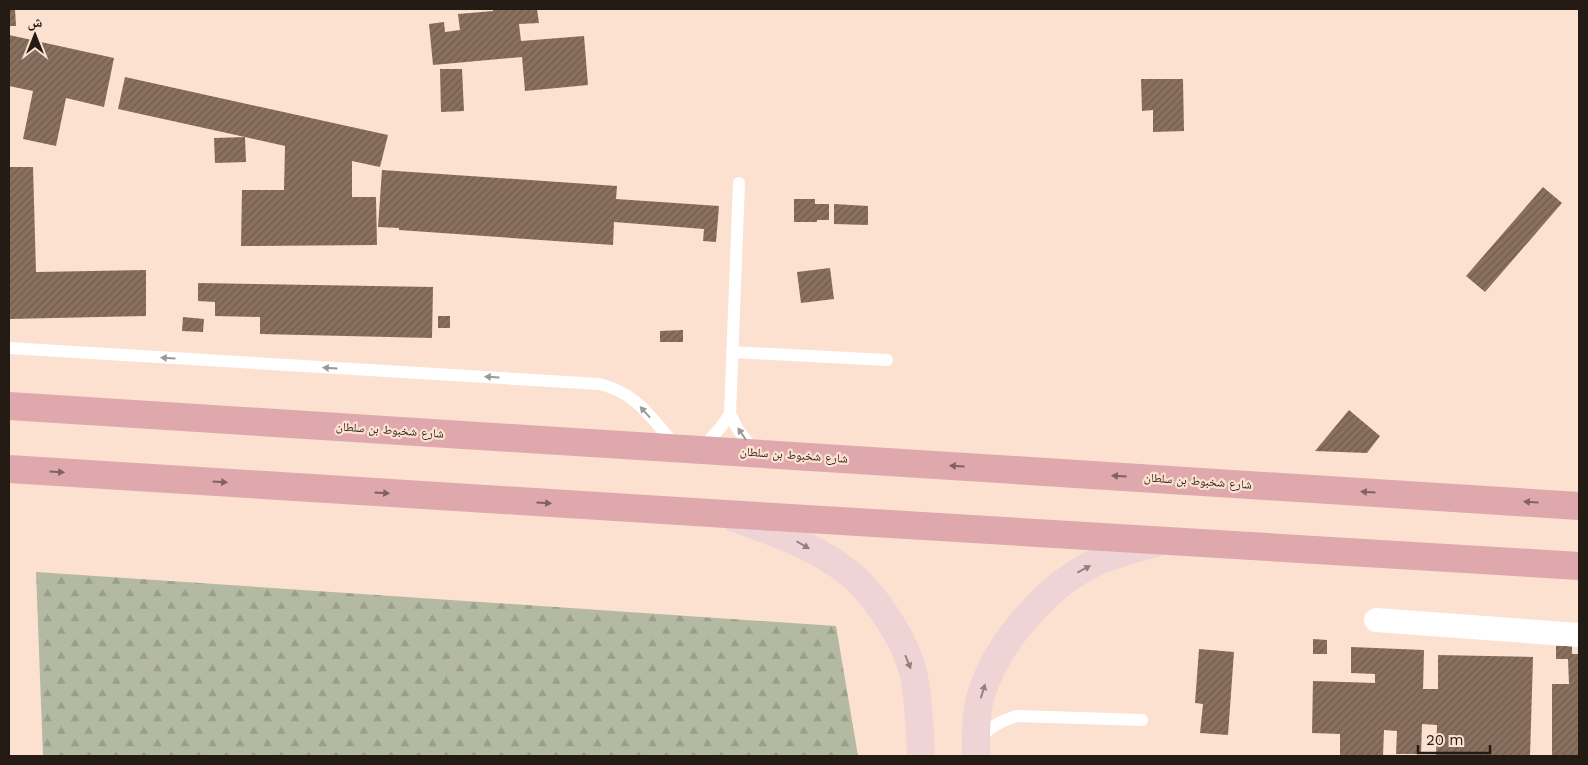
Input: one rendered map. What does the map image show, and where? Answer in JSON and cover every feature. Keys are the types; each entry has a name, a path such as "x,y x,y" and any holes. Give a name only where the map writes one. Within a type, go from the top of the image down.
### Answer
{"main road":[{"name":"شارع شخبوط بن سلطان","path":"9,406 1579,506"},
{"path":"15,473 1579,566"}],"street":[{"path":"726,514 795,540 842,567 873,596 898,637 913,675 920,717 921,756"},
{"path":"976,750 976,723 982,692 991,670 1013,632 1071,576 1100,560 1163,541"},
{"path":"1376,620 1579,635"}],"lane":[{"path":"739,182 730,414 737,428 756,453"},
{"path":"9,348 599,384 611,386 624,392 689,449 712,439 730,414"},
{"path":"732,352 887,360"},
{"path":"976,750 989,728 1003,720 1017,716 1142,720"}],"green space":[{"path":"36,572 836,626 858,756 43,756"}],"building":[{"path":"9,9 15,9 16,26 9,26"},
{"path":"493,9 537,9 539,23 519,24 521,41 584,36 588,85 525,91 522,57 433,65 429,24 444,22 445,32 460,30 458,14 493,11"},
{"path":"9,35 114,58 104,107 66,98 56,146 23,139 33,91 9,86"},
{"path":"440,69 462,69 464,111 441,112"},
{"path":"125,77 388,135 380,167 352,161 352,197 376,197 377,245 241,246 242,190 284,190 285,146 118,109"},
{"path":"1141,79 1183,79 1184,131 1153,132 1153,110 1142,111"},
{"path":"245,137 246,162 215,163 214,138"},
{"path":"9,167 33,167 36,272 146,270 146,316 9,319"},
{"path":"382,170 617,186 616,199 719,206 716,242 703,241 704,229 614,222 613,245 378,227"},
{"path":"1543,187 1562,203 1485,292 1466,276"},
{"path":"794,199 815,199 815,204 829,204 829,220 794,222"},
{"path":"834,204 868,206 868,225 834,224"},
{"path":"830,268 834,299 801,303 797,272"},
{"path":"198,283 433,287 432,338 260,334 260,317 215,316 215,302 198,301"},
{"path":"438,316 450,316 450,328 438,328"},
{"path":"183,317 204,319 203,332 182,331"},
{"path":"683,330 683,342 660,342 660,331"},
{"path":"1349,410 1380,436 1367,453 1315,451"},
{"path":"1313,639 1327,640 1327,654 1313,654"},
{"path":"1556,646 1572,646 1572,654 1579,654 1579,755 1552,755 1552,684 1569,684 1568,659 1556,659"},
{"path":"1351,647 1424,650 1423,689 1438,689 1438,655 1533,657 1530,756 1436,756 1437,725 1422,724 1421,754 1396,754 1397,731 1384,730 1383,756 1340,756 1340,734 1312,733 1313,681 1375,683 1375,674 1351,673"},
{"path":"1199,649 1234,652 1228,735 1200,733 1203,704 1195,703"}]}
